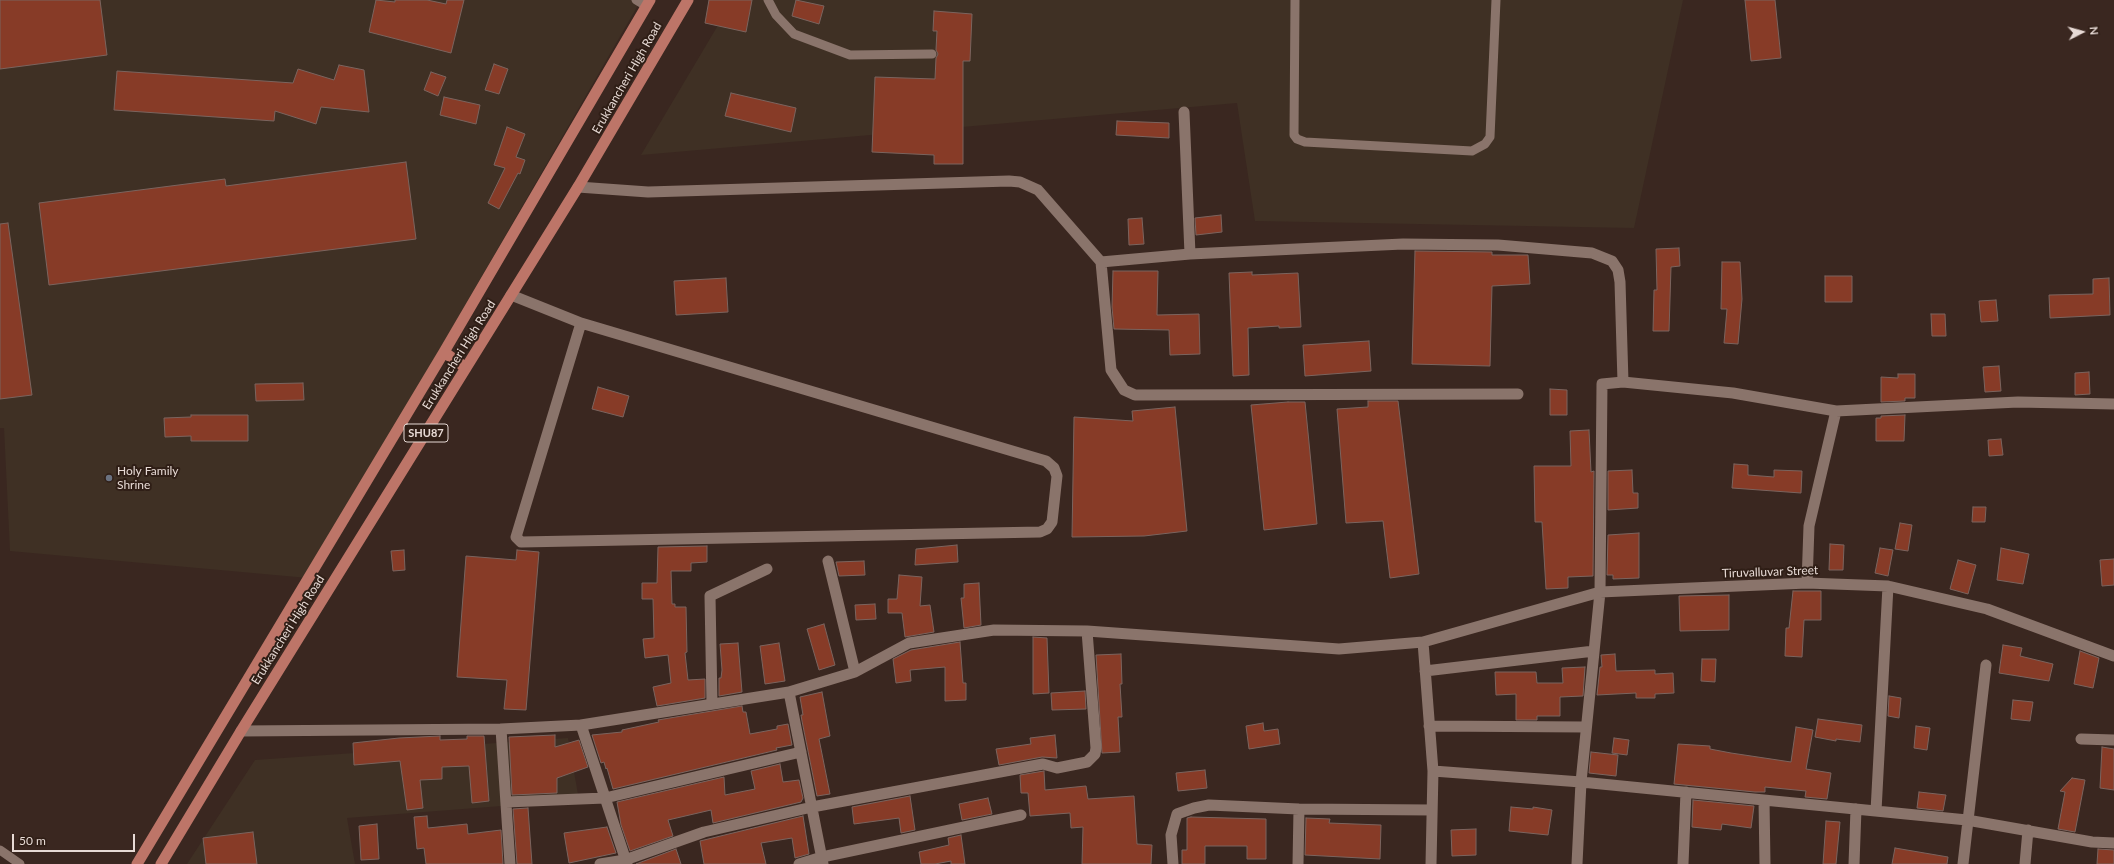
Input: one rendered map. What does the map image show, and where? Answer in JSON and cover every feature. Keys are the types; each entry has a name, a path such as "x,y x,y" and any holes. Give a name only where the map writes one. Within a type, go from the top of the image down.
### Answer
{"main road":[{"name":"Erukkancheri High Road","path":"161,864 241,731 578,188 688,0"},
{"name":"SHU87","path":"137,864 444,352 648,3"},
{"path":"444,352 466,368"}],"street":[{"path":"1184,112 1190,254"},
{"path":"578,188 648,192 994,181 1020,182 1038,190 1101,262 1111,370 1124,390 1135,395 1518,394"},
{"path":"1101,262 1190,254 1403,244 1498,245 1592,253 1612,261 1618,270 1620,282 1623,382"},
{"path":"511,295 581,323 1046,461 1054,468 1057,476 1052,522 1047,529 1040,532 521,542 516,537 581,323"},
{"path":"1577,864 1581,782 1600,592 1602,384 1623,382 1733,393 1836,411 2018,402 2114,404"},
{"path":"1807,583 1810,521 1836,411"},
{"path":"828,561 855,672"},
{"path":"712,704 710,596 767,570"},
{"name":"Tiruvalluvar Street","path":"241,731 501,730 581,725 789,692 855,672 910,643 994,630 1087,631 1338,649 1423,642 1600,592 1807,583 1888,586 1987,609 2114,656"},
{"path":"1876,811 1888,586"},
{"path":"600,864 626,862 704,832 812,807 1043,764 1057,768 1087,762 1094,754 1096,748 1087,631"},
{"path":"1423,642 1433,771 1431,864"},
{"path":"1425,671 1594,651"},
{"path":"1962,864 1986,665"},
{"path":"789,692 822,861"},
{"path":"581,725 626,862"},
{"path":"1429,726 1586,727"},
{"path":"501,730 510,864"},
{"path":"2081,739 2114,740"},
{"path":"506,802 606,798 801,752"},
{"path":"1433,771 1581,782 1967,820 2092,842 2114,844"},
{"path":"1682,864 1686,792"},
{"path":"1764,800 1765,864"},
{"path":"1173,864 1171,835 1177,814 1209,805 1299,809 1432,810"},
{"path":"1298,864 1299,809"},
{"path":"1854,864 1856,809"},
{"path":"799,864 822,861 1021,815"},
{"path":"2025,864 2028,830"}],"lane":[{"path":"636,0 648,3"},
{"path":"768,0 776,15 794,34 850,55 932,54"},
{"path":"1295,0 1294,135 1298,139 1305,142 1472,151 1485,144 1490,137 1496,0"},
{"path":"0,850 20,864"}],"shaded area":[{"path":"0,0 641,0 308,578 10,551 4,428 0,428"},
{"path":"733,0 1683,0 1634,228 1255,221 1237,103 641,155"},
{"path":"568,738 579,800 347,818 355,864 187,864 255,760"}],"building":[{"path":"0,0 100,0 107,55 0,69"},
{"path":"376,0 395,2 395,0 427,0 446,4 447,0 464,0 451,53 369,32"},
{"path":"709,0 752,0 746,32 705,23"},
{"path":"796,0 824,6 819,24 792,16"},
{"path":"1745,0 1775,0 1781,58 1751,61"},
{"path":"934,11 972,14 970,61 963,61 963,164 934,164 934,155 872,152 875,77 935,79 936,58 938,54 936,50 937,31 933,31"},
{"path":"494,64 508,69 499,94 485,90"},
{"path":"339,65 364,70 369,112 321,107 316,124 275,111 274,121 114,110 117,71 293,83 298,69 334,80"},
{"path":"431,72 446,77 438,96 424,90"},
{"path":"731,93 796,108 791,132 725,116"},
{"path":"444,97 480,105 476,124 440,115"},
{"path":"1117,121 1169,123 1169,138 1116,135"},
{"path":"507,127 525,134 516,157 525,160 520,174 518,173 499,209 488,203 505,168 494,165"},
{"path":"406,162 416,239 49,285 39,203 225,179 226,186"},
{"path":"1221,215 1222,232 1196,235 1195,218"},
{"path":"1142,218 1144,244 1129,245 1128,219"},
{"path":"8,223 32,395 0,399 0,224"},
{"path":"1679,248 1680,266 1671,267 1669,331 1653,331 1654,290 1657,290 1656,249"},
{"path":"1415,251 1492,252 1492,255 1528,255 1530,284 1492,286 1490,366 1412,364"},
{"path":"1722,262 1740,262 1742,299 1738,344 1724,343 1727,309 1721,309"},
{"path":"1113,271 1158,271 1157,315 1199,314 1200,354 1170,355 1169,330 1114,329 1112,307"},
{"path":"1252,272 1252,275 1298,273 1301,327 1279,328 1279,326 1248,328 1249,375 1233,376 1229,273"},
{"path":"1825,276 1852,276 1852,302 1825,302"},
{"path":"726,278 728,312 676,315 674,281"},
{"path":"2109,278 2110,315 2050,318 2049,295 2093,294 2093,279"},
{"path":"1996,300 1998,321 1981,322 1979,301"},
{"path":"1931,314 1945,314 1946,336 1932,336"},
{"path":"1369,341 1371,371 1305,376 1303,345"},
{"path":"1999,366 2001,391 1985,392 1983,367"},
{"path":"2089,372 2090,394 2075,395 2075,373"},
{"path":"1898,374 1915,374 1915,398 1905,398 1905,401 1881,402 1881,377 1898,378"},
{"path":"303,383 304,400 256,401 255,384"},
{"path":"598,387 629,396 623,417 592,409"},
{"path":"1550,389 1567,390 1567,415 1550,415"},
{"path":"1368,401 1398,401 1419,574 1390,578 1383,521 1346,523 1337,409 1368,407"},
{"path":"1305,402 1317,524 1264,530 1251,405"},
{"path":"1175,407 1187,531 1144,536 1072,537 1074,417 1133,421 1132,411"},
{"path":"191,415 248,415 248,441 191,441 191,436 165,437 164,418 191,417"},
{"path":"1905,415 1904,441 1876,441 1876,418 1881,418 1881,416"},
{"path":"1589,430 1591,472 1594,471 1593,576 1568,577 1568,588 1546,589 1542,522 1535,522 1534,466 1571,466 1570,431"},
{"path":"2001,439 2003,455 1989,456 1988,440"},
{"path":"1734,464 1748,465 1748,475 1774,477 1774,470 1802,471 1801,493 1732,488"},
{"path":"1632,470 1633,493 1638,493 1638,508 1608,510 1608,471"},
{"path":"1973,507 1986,507 1985,522 1972,522"},
{"path":"1900,523 1912,525 1908,551 1895,549"},
{"path":"1639,533 1639,578 1613,579 1613,575 1607,575 1608,535"},
{"path":"1830,544 1844,545 1843,570 1829,570"},
{"path":"957,545 958,562 915,565 916,549"},
{"path":"707,546 707,562 691,563 691,571 671,571 672,604 675,604 675,607 686,607 687,652 685,653 688,680 705,679 705,698 657,706 653,687 671,683 668,655 645,658 643,639 654,638 653,599 642,599 642,583 657,583 658,547"},
{"path":"1880,548 1893,550 1888,576 1875,573"},
{"path":"2001,548 2029,554 2023,584 1997,580"},
{"path":"404,550 405,570 393,571 391,551"},
{"path":"517,550 539,552 526,710 504,709 507,680 457,677 466,556 516,560"},
{"path":"2114,559 2114,585 2102,586 2100,560"},
{"path":"1958,560 1976,565 1968,594 1950,589"},
{"path":"864,561 865,575 839,576 836,562"},
{"path":"899,575 922,577 920,606 930,605 934,632 905,637 902,613 888,613 888,599 897,599"},
{"path":"979,583 981,625 964,628 961,598 964,598 964,584"},
{"path":"1793,591 1821,591 1821,620 1804,620 1802,657 1785,656 1786,628 1789,628"},
{"path":"1729,595 1729,630 1680,631 1679,596"},
{"path":"875,604 876,619 856,620 855,605"},
{"path":"824,624 835,665 819,670 807,629"},
{"path":"1033,637 1047,638 1049,693 1033,694"},
{"path":"960,642 963,683 966,683 966,700 945,701 945,667 910,670 911,681 896,683 893,659 911,650"},
{"path":"738,643 742,692 719,696 719,678 721,678 722,670 720,644"},
{"path":"779,643 785,681 765,684 760,646"},
{"path":"2003,645 2022,648 2020,656 2053,664 2049,681 1999,673"},
{"path":"2080,651 2099,658 2093,688 2074,684"},
{"path":"1121,654 1122,684 1120,684 1122,717 1118,717 1120,752 1102,753 1096,655"},
{"path":"1615,654 1616,671 1655,670 1655,674 1673,673 1674,693 1655,694 1655,698 1636,698 1636,693 1597,695 1600,667 1602,667 1601,655"},
{"path":"1702,659 1716,659 1715,682 1701,681"},
{"path":"1585,667 1583,696 1560,697 1560,716 1537,716 1537,720 1516,720 1516,694 1496,695 1495,672 1536,672 1537,683 1563,683 1562,668"},
{"path":"1085,691 1086,709 1052,710 1051,693"},
{"path":"822,692 830,736 819,739 830,794 817,796 802,721 801,715 803,715 800,697"},
{"path":"1889,696 1901,698 1899,718 1888,716"},
{"path":"2013,700 2033,702 2030,721 2011,719"},
{"path":"742,706 743,712 746,712 750,734 777,729 777,726 788,724 792,745 776,748 777,750 613,789 607,768 606,769 604,762 601,763 592,735 622,732 622,730 659,722 658,720"},
{"path":"1818,719 1862,725 1860,742 1836,739 1836,741 1815,737"},
{"path":"1263,723 1264,731 1278,729 1280,744 1249,749 1246,726"},
{"path":"1916,726 1930,728 1927,750 1914,748"},
{"path":"1796,727 1813,730 1806,769 1831,773 1827,799 1805,797 1806,791 1765,787 1765,792 1755,792 1674,784 1678,744 1710,746 1710,749 1791,762"},
{"path":"555,735 555,747 579,740 588,767 557,778 557,793 512,795 509,737"},
{"path":"1055,735 1057,758 1042,757 999,765 996,749 1031,744 1030,738"},
{"path":"440,736 440,740 467,739 467,736 484,736 489,801 472,803 469,766 442,767 442,779 420,780 423,808 407,810 400,761 354,765 353,743 399,738"},
{"path":"1614,738 1629,740 1627,755 1612,753"},
{"path":"2102,747 2114,749 2114,790 2100,788"},
{"path":"1591,752 1618,755 1616,776 1589,773"},
{"path":"780,764 783,782 799,780 803,798 801,802 713,823 711,810 668,820 673,836 630,851 621,825 617,802 724,777 725,795 755,789 751,771"},
{"path":"1205,770 1207,788 1178,791 1176,773"},
{"path":"1044,771 1045,790 1086,786 1088,799 1134,796 1137,844 1152,845 1151,864 1082,864 1083,827 1071,828 1070,813 1030,816 1028,793 1021,793 1020,775"},
{"path":"2072,778 2085,780 2075,832 2058,829 2065,792 2060,791"},
{"path":"1919,792 1946,795 1943,811 1917,808"},
{"path":"910,796 915,830 901,833 899,818 854,824 852,807"},
{"path":"988,798 992,814 962,820 959,804"},
{"path":"1693,800 1754,806 1751,828 1722,824 1721,830 1692,827"},
{"path":"1511,807 1533,809 1533,807 1552,810 1548,835 1509,831"},
{"path":"528,808 532,864 517,864 513,809"},
{"path":"427,816 428,828 467,824 468,834 501,830 503,864 426,864 424,848 417,849 414,817"},
{"path":"803,816 809,854 795,858 792,838 761,843 766,864 704,864 700,841"},
{"path":"1187,818 1266,819 1266,859 1247,859 1247,846 1205,846 1205,864 1182,864 1182,850 1187,850"},
{"path":"1306,818 1330,819 1329,823 1381,825 1380,859 1305,855"},
{"path":"1826,821 1840,822 1836,864 1823,864"},
{"path":"377,824 379,859 361,860 359,826"},
{"path":"607,827 616,853 569,863 564,833"},
{"path":"1476,829 1476,855 1452,856 1451,830"},
{"path":"253,832 257,864 206,864 203,838"},
{"path":"961,835 965,864 951,864 951,861 935,864 921,864 919,852 949,845 948,838"},
{"path":"1895,848 1948,857 1947,864 1892,864"},
{"path":"676,849 681,864 636,864"},
{"path":"2098,849 2114,850 2114,864 2097,864"}],"place":[{"name":"Holy Family Shrine","path":"109,478"}]}
